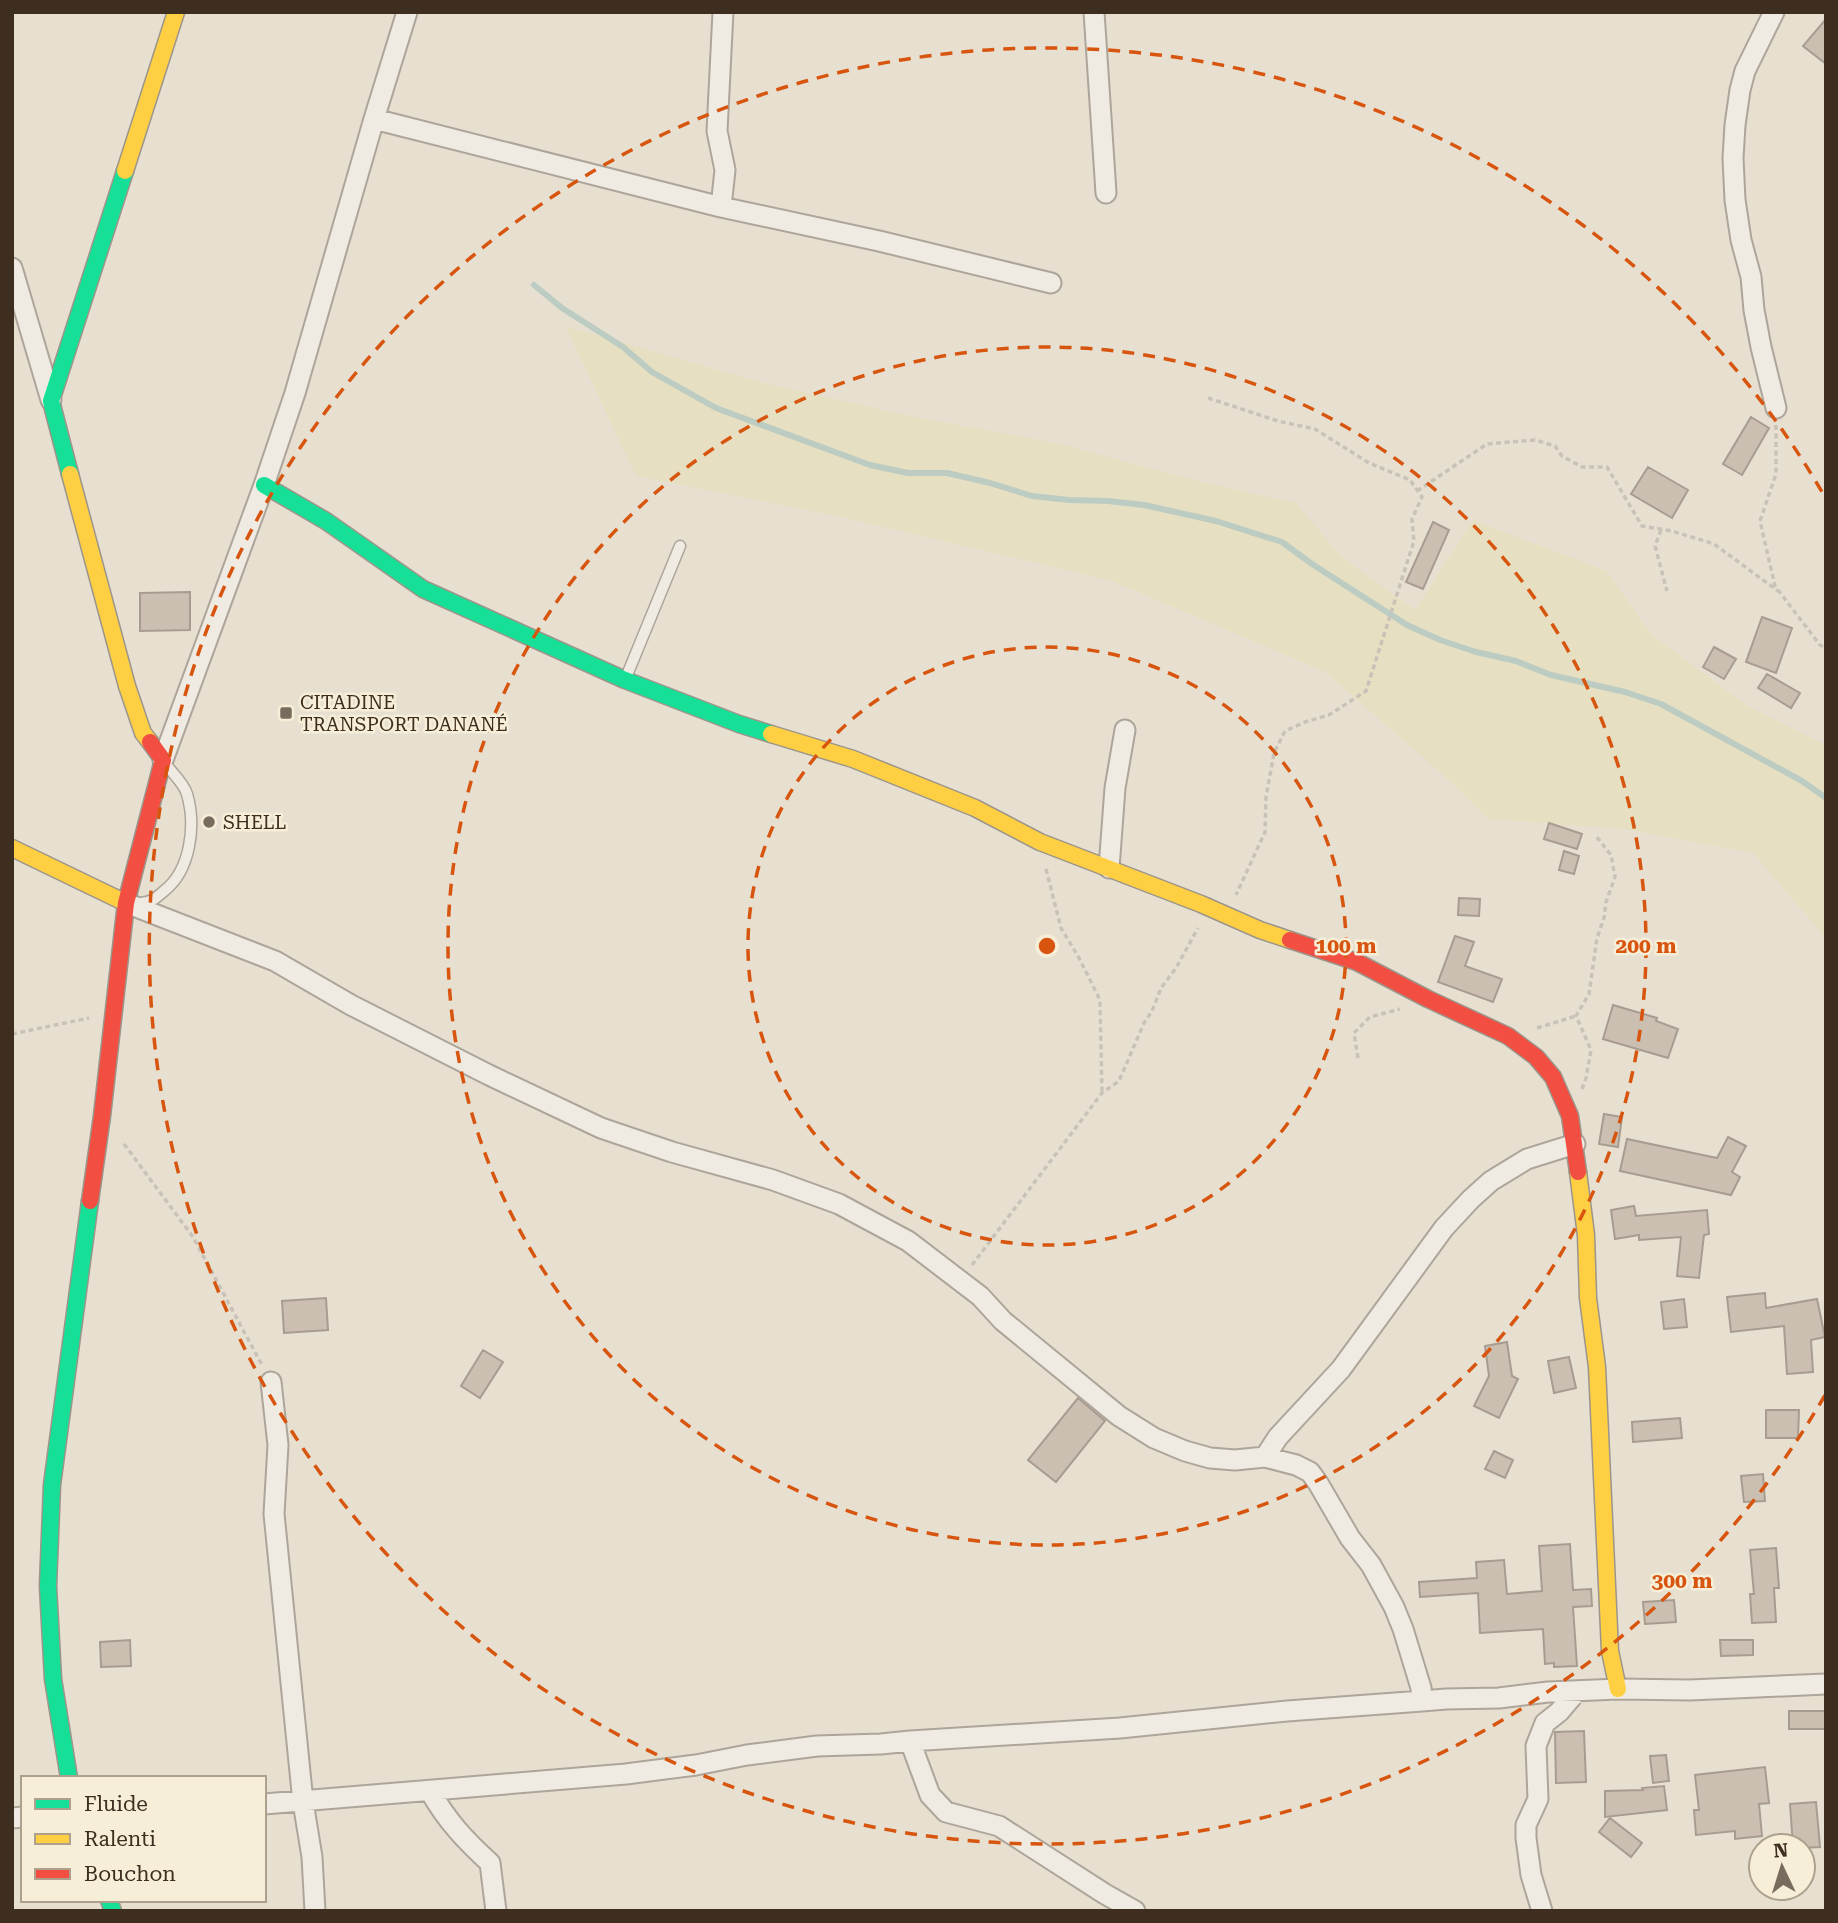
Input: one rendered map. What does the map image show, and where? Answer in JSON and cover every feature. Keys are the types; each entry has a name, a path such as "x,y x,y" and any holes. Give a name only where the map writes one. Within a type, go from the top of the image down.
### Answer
{"street":[{"path":"51,401 176,12"},
{"path":"69,1776 53,1679 48,1586 52,1485 102,1116 126,903 163,761 295,393 373,119 407,12"},
{"path":"721,208 725,170 717,131 723,12"},
{"path":"1094,12 1106,193"},
{"path":"1774,12 1745,71 1735,125 1733,158 1741,240 1751,277 1761,347 1776,408"},
{"path":"373,119 721,208 879,241 1051,283"},
{"path":"12,268 51,401 127,686 143,733 163,761"},
{"path":"264,485 326,521 423,589 625,680 739,724 853,759 975,808 1040,842 1209,907 1260,930 1357,962 1508,1036 1536,1057 1553,1077 1570,1116 1575,1144 1586,1235 1588,1298 1597,1367 1610,1651 1618,1689"},
{"path":"1108,868 1115,788 1125,730"},
{"path":"12,848 126,903 275,961 363,1011 601,1128 672,1152 774,1180 839,1204 908,1241 980,1296 1003,1321 1119,1416 1154,1438 1210,1458 1235,1460 1265,1457 1296,1465 1310,1472 1350,1538 1371,1565 1403,1629 1421,1688 1422,1701"},
{"path":"1265,1457 1278,1437 1341,1369 1444,1228 1471,1199 1491,1181 1527,1159 1575,1144"},
{"path":"271,1382 278,1445 274,1514 316,1911"},
{"path":"266,1804 626,1774 817,1746 1120,1728 1287,1711 1446,1699 1499,1698 1548,1692 1826,1684"},
{"path":"1542,1911 1534,1890 1526,1838 1526,1825 1538,1799 1536,1746 1545,1723 1559,1712 1576,1692"},
{"path":"910,1741 930,1795 946,1812 999,1826 1135,1911"},
{"path":"430,1791 443,1814 490,1863 496,1911"}],"lane":[{"path":"625,680 680,546"},
{"path":"126,903 151,902 172,885 184,864 190,843 191,817 186,791 163,761"}],"path":[{"path":"1208,398 1278,421 1315,429 1369,463 1410,480 1422,497 1412,519 1414,541 1366,691 1329,715 1305,722 1285,732 1274,754 1266,797 1265,832 1225,915"},
{"path":"1776,408 1776,474 1759,522 1775,586 1819,645 1826,648"},
{"path":"1418,491 1487,444 1535,440 1555,446 1562,456 1582,467 1607,467 1642,526 1672,531 1714,544 1778,591"},
{"path":"1661,530 1655,546 1667,591"},
{"path":"1508,1036 1576,1016 1589,994 1597,938 1615,877 1611,855 1596,836"},
{"path":"1040,842 1061,928 1100,1000 1102,1093"},
{"path":"960,1280 1102,1093 1119,1081 1161,988 1176,968 1209,907"},
{"path":"1358,1058 1354,1032 1370,1017 1417,1005 1428,999"},
{"path":"12,1034 115,1013"},
{"path":"1570,1116 1586,1078 1591,1049 1576,1016"},
{"path":"102,1116 193,1237 271,1382"}],"shaded area":[{"path":"565,326 764,383 916,417 1057,443 1195,480 1296,503 1342,557 1415,610 1473,520 1607,571 1651,634 1746,705 1826,745 1826,938 1753,853 1623,829 1488,819 1451,782 1325,672 1112,581 841,517 636,476"}],"building":[{"path":"1826,19 1826,64 1803,46"},
{"path":"1751,417 1769,428 1742,475 1723,464"},
{"path":"1648,467 1688,490 1672,518 1631,494"},
{"path":"1433,522 1449,530 1423,589 1406,582"},
{"path":"190,592 190,630 140,631 140,593"},
{"path":"1762,617 1792,628 1776,673 1746,662"},
{"path":"1714,647 1736,659 1724,679 1703,667"},
{"path":"1767,674 1800,693 1791,708 1758,688"},
{"path":"1549,823 1582,834 1577,849 1544,839"},
{"path":"1564,851 1579,856 1574,874 1559,870"},
{"path":"1459,898 1480,899 1479,916 1458,915"},
{"path":"1455,936 1474,942 1465,966 1502,979 1493,1002 1438,982"},
{"path":"1613,1005 1657,1018 1656,1021 1678,1029 1668,1058 1603,1039"},
{"path":"1604,1114 1622,1117 1618,1147 1599,1144"},
{"path":"1728,1137 1746,1146 1732,1172 1740,1177 1731,1195 1620,1171 1627,1139 1717,1158"},
{"path":"1634,1206 1636,1216 1707,1210 1709,1234 1704,1235 1699,1278 1677,1276 1681,1237 1639,1240 1639,1235 1615,1239 1611,1210"},
{"path":"1765,1293 1766,1308 1817,1299 1825,1337 1811,1340 1813,1372 1787,1374 1784,1326 1731,1332 1727,1297"},
{"path":"326,1298 328,1330 284,1333 282,1301"},
{"path":"1684,1299 1687,1327 1664,1329 1661,1302"},
{"path":"1507,1342 1512,1376 1518,1379 1499,1418 1474,1406 1489,1376 1485,1346"},
{"path":"483,1350 503,1362 480,1398 461,1386"},
{"path":"1569,1357 1576,1388 1554,1393 1548,1361"},
{"path":"1078,1398 1105,1421 1056,1482 1028,1460"},
{"path":"1766,1410 1799,1410 1798,1438 1766,1438"},
{"path":"1680,1418 1682,1438 1633,1442 1632,1422"},
{"path":"1494,1451 1513,1460 1505,1478 1485,1469"},
{"path":"1763,1474 1765,1501 1744,1502 1741,1476"},
{"path":"1570,1544 1573,1590 1591,1589 1592,1606 1573,1607 1577,1666 1554,1667 1554,1663 1545,1664 1543,1629 1480,1633 1478,1593 1420,1597 1419,1582 1477,1578 1476,1562 1504,1560 1507,1594 1542,1591 1539,1546"},
{"path":"1776,1548 1779,1588 1774,1588 1776,1622 1752,1623 1750,1594 1754,1594 1750,1550"},
{"path":"1674,1600 1676,1622 1645,1624 1643,1602"},
{"path":"130,1640 131,1666 101,1667 100,1642"},
{"path":"1720,1640 1753,1640 1753,1655 1721,1656"},
{"path":"1789,1711 1826,1711 1826,1729 1789,1729"},
{"path":"1584,1731 1586,1782 1556,1783 1555,1732"},
{"path":"1666,1755 1669,1781 1653,1783 1650,1756"},
{"path":"1765,1767 1769,1803 1759,1804 1762,1832 1747,1832 1747,1838 1735,1839 1735,1831 1696,1835 1694,1810 1699,1810 1695,1775"},
{"path":"1664,1786 1667,1810 1605,1817 1605,1791 1643,1790 1642,1788"},
{"path":"1816,1802 1820,1847 1817,1847 1817,1832 1792,1832 1790,1804"},
{"path":"1610,1818 1642,1843 1631,1857 1599,1832"}],"waterway":[{"path":"534,285 562,308 623,347 652,372 716,408 870,465 908,473 947,473 1032,496 1144,505 1216,521 1282,542 1407,625 1476,652 1516,661 1551,675 1625,692 1661,704 1802,781 1826,798"}],"traffic: fast":[{"path":"70,474 51,401 125,171"},
{"path":"264,485 326,521 423,589 625,680 771,734"},
{"path":"69,1776 53,1679 48,1586 52,1485 90,1201"},
{"path":"110,1902 113,1911"}],"traffic: slow":[{"path":"125,171 176,12"},
{"path":"70,474 127,686 143,733 150,742"},
{"path":"771,734 853,759 975,808 1040,842 1290,940"},
{"path":"12,848 126,903"},
{"path":"1578,1172 1586,1235 1588,1298 1597,1367 1610,1651 1618,1689"}],"traffic: jam":[{"path":"90,1201 126,903 163,760 150,742"},
{"path":"1290,940 1357,962 1508,1036 1536,1057 1553,1077 1570,1116 1578,1172"}],"place":[{"name":"CITADINE TRANSPORT DANANÉ","path":"286,713"},
{"name":"SHELL","path":"209,822"}]}
